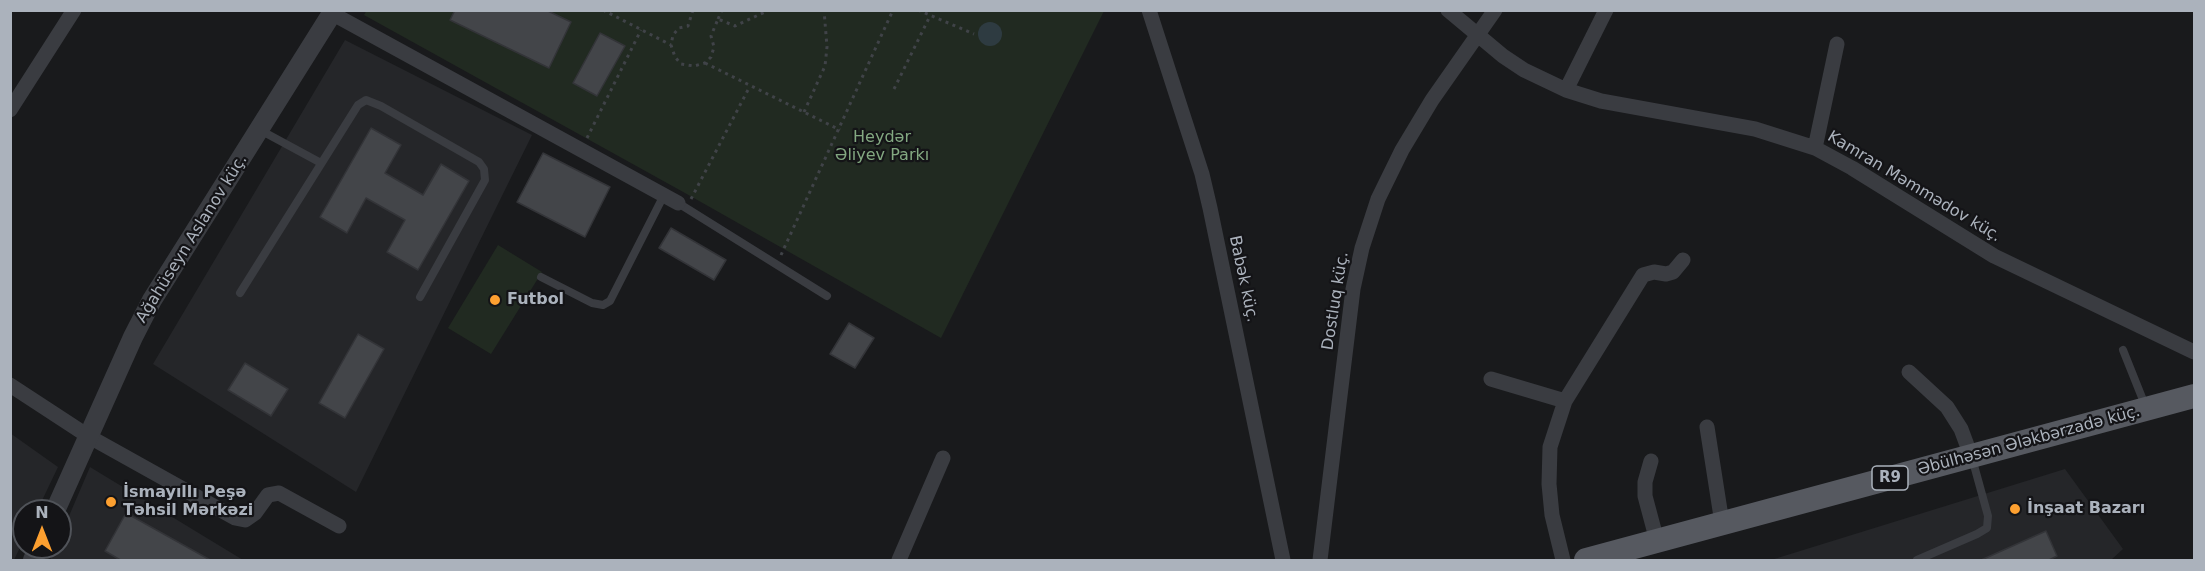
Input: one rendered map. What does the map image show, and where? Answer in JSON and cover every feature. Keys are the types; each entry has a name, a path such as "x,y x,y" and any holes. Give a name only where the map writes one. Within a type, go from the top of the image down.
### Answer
{"main road":[{"name":"Əbülhəsən Ələkbərzadə küç.","path":"1586,561 2194,396"}],"street":[{"path":"10,110 74,10"},
{"name":"Babək küç.","path":"1149,10 1202,174 1283,561"},
{"name":"Kamran Məmmədov küç.","path":"1448,10 1477,36 1524,70 1566,90 1601,101 1755,129 1815,148 1852,168 1994,256 2194,352"},
{"name":"Dostluq küç.","path":"1320,561 1353,289 1362,248 1378,199 1402,150 1432,100 1495,10"},
{"path":"1566,90 1606,10"},
{"path":"334,12 682,206"},
{"name":"Ağahüseyn Aslanov küç.","path":"60,499 152,300 334,12"},
{"path":"1815,148 1837,44"},
{"path":"1563,561 1552,515 1549,484 1550,447 1565,401 1643,275 1654,272 1666,274 1673,272 1683,260"},
{"path":"1909,372 1947,407 1962,429 1971,456"},
{"path":"1491,379 1565,401"},
{"path":"10,385 88,436 235,518 245,520 255,513 268,495 279,493 339,526"},
{"path":"1707,427 1722,523"},
{"path":"899,561 943,458"},
{"path":"1651,461 1645,482 1645,496 1657,541"}],"lane":[{"path":"240,293 358,105 366,100 381,106 479,162 484,169 485,180 420,297"},
{"path":"260,130 321,163"},
{"path":"541,278 592,303 603,305 610,302 664,195"},
{"path":"682,206 827,296"},
{"path":"2123,350 2146,409"},
{"path":"1917,561 1987,528 1988,516 1971,456"}],"path":[{"path":"603,10 671,45"},
{"path":"693,10 688,26 679,28 673,35 671,45 675,57 681,64 694,66 705,63 711,57 714,47 711,36 722,10"},
{"path":"718,19 735,26 769,10"},
{"path":"804,112 825,66 827,47 824,10"},
{"path":"777,265 893,10"},
{"path":"918,10 974,34"},
{"path":"894,89 930,16"},
{"path":"581,150 641,30"},
{"path":"705,63 840,130"},
{"path":"682,206 750,86"}],"shaded area":[{"path":"990,22 999,25 1002,34 999,43 990,46 981,43 978,34 981,25"},
{"path":"345,40 532,135 356,492 153,364"},
{"path":"10,433 58,467 43,499 12,499 12,559 14,559 10,560"},
{"name":"İsmayıllı Peşə Təhsil Mərkəzi","path":"90,467 243,560 50,560 72,559 72,509"},
{"name":"İnşaat Bazarı","path":"2065,469 2123,549 2111,560 1771,560"}],"green space":[{"name":"Heydər Əliyev Parkı","path":"367,10 1104,11 941,338 364,15"},
{"name":"Futbol","path":"498,245 542,272 491,354 448,328"}],"building":[{"path":"455,10 546,10 571,22 549,68 450,20"},
{"path":"600,33 625,46 597,96 573,83"},
{"path":"371,128 401,145 385,173 423,195 441,164 469,181 418,270 387,252 405,220 366,198 347,233 320,217"},
{"path":"543,153 610,187 585,237 517,202"},
{"path":"671,228 726,260 714,280 659,248"},
{"path":"849,323 874,338 855,368 830,354"},
{"path":"358,334 384,349 345,418 319,403"},
{"path":"245,363 288,389 271,416 228,390"},
{"path":"126,513 212,561 122,561 105,551"},
{"path":"2046,531 2057,556 2047,561 1979,561"}],"place":[{"name":"Futbol","path":"495,300"},
{"name":"İsmayıllı Peşə Təhsil Mərkəzi","path":"111,502"},
{"name":"İnşaat Bazarı","path":"2015,509"}]}
